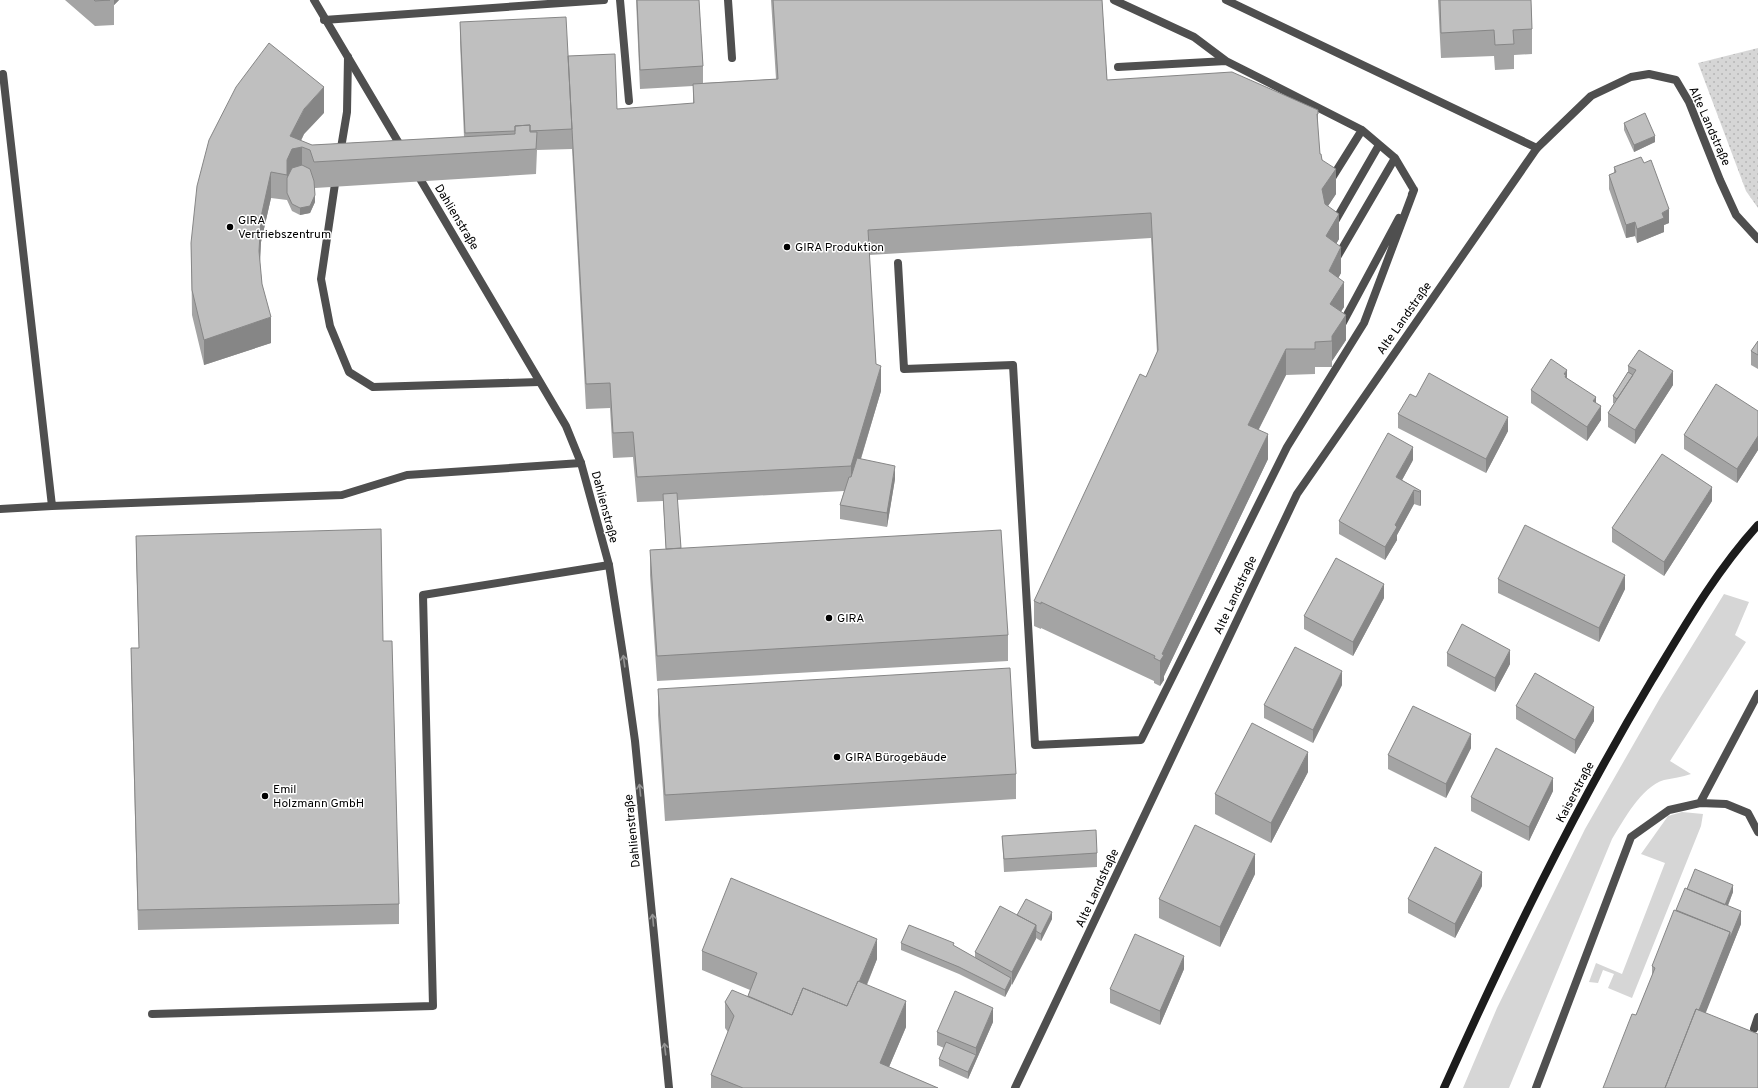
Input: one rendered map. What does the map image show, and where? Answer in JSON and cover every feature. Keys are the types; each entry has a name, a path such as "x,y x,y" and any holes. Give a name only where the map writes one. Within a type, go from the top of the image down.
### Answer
{"main road":[{"name":"Kaiserstraße","path":"1444,1088 1497,970 1614,744 1705,596 1730,560 1758,525"}],"street":[{"name":"Dahlienstraße","path":"314,0 324,20 411,162 566,426 581,463 608,565 635,741 669,1088"},
{"path":"324,20 604,0"},
{"path":"620,0 629,101"},
{"path":"728,0 732,58"},
{"path":"1114,0 1194,37 1226,61 1362,130 1395,158 1414,190"},
{"path":"1226,0 1537,148"},
{"path":"348,57 347,112 321,279 330,326 349,372 373,388 539,382"},
{"path":"1118,67 1226,61"},
{"path":"3,74 52,506"},
{"name":"Alte Landstraße","path":"1015,1088 1297,494 1537,148 1591,96 1631,77 1649,74 1676,80 1689,102 1720,180 1736,215 1758,239"},
{"path":"1326,188 1362,130"},
{"path":"1329,232 1379,144"},
{"path":"1332,266 1395,158"},
{"path":"898,263 904,369 1013,365 1035,744 1141,740 1287,447 1364,323 1414,190"},
{"path":"1337,334 1414,190"},
{"path":"0,509 342,495 407,475 581,463"},
{"path":"152,1014 433,1006 423,595 608,565"},
{"path":"1700,803 1758,694"},
{"path":"1536,1088 1631,837 1669,810 1700,803 1726,804 1748,812 1758,832"},
{"path":"1754,1029 1758,1017"}],"shaded area":[{"path":"1758,48 1758,208 1746,191 1698,63"},
{"path":"1724,594 1749,602 1735,635 1746,642 1670,761 1691,774 1664,780 1648,790 1634,805 1612,839 1509,1088 1463,1088 1497,1008 1585,829 1660,698"},
{"path":"1682,812 1703,814 1701,826 1632,998 1608,988 1614,974 1603,970 1598,983 1589,982 1596,963 1622,974 1665,863 1641,854 1668,816"}],"building":[{"path":"637,0 699,0 703,66 640,70"},
{"name":"GIRA Produktion","path":"773,0 1102,0 1107,80 1232,72 1318,110 1320,154 1322,160 1336,169 1322,189 1325,204 1339,214 1326,236 1341,247 1329,271 1344,282 1330,304 1346,315 1332,336 1332,341 1315,342 1315,349 1286,349 1248,425 1268,434 1162,654 1164,655 1160,661 1154,658 1155,656 1041,602 1041,604 1034,601 1140,374 1146,377 1158,350 1151,213 868,230 876,364 881,366 851,466 637,477 633,432 613,433 610,383 586,384 568,56 615,54 617,109 694,103 693,84 778,79"},
{"path":"1440,0 1531,0 1532,29 1513,30 1514,44 1495,45 1494,30 1441,33"},
{"path":"566,17 572,129 530,131 530,125 515,126 515,131 465,133 460,22"},
{"name":"GIRA Vertriebszentrum","path":"269,43 324,87 304,109 290,136 312,145 515,134 515,126 530,125 530,132 537,132 536,149 314,162 310,150 302,147 292,149 287,160 287,175 271,172 261,217 259,251 262,284 271,317 204,340 192,290 191,243 197,186 209,140 236,87"},
{"path":"1645,113 1655,136 1634,145 1624,123"},
{"path":"1641,157 1644,163 1651,160 1669,209 1662,213 1664,218 1637,229 1635,222 1626,225 1609,175 1616,172 1614,167"},
{"path":"302,165 310,169 314,181 315,195 310,206 300,208 292,204 287,193 287,178 292,168"},
{"path":"1758,341 1758,355 1751,351"},
{"path":"1639,350 1673,371 1635,430 1608,413 1636,370 1628,366"},
{"path":"1551,359 1567,370 1564,374 1566,375 1565,377 1596,397 1593,401 1601,406 1587,427 1531,390"},
{"path":"1628,372 1633,375 1617,399 1613,396"},
{"path":"1429,373 1508,417 1486,459 1398,414 1410,394 1416,397"},
{"path":"1716,384 1758,411 1758,436 1737,469 1684,435"},
{"path":"1388,433 1413,447 1396,477 1421,491 1414,490 1395,525 1397,527 1385,547 1339,521"},
{"path":"1662,454 1712,487 1664,562 1612,528"},
{"path":"857,458 895,466 887,513 840,505"},
{"path":"677,493 681,548 666,549 663,494"},
{"path":"1525,525 1625,575 1599,628 1498,579"},
{"name":"Emil Holzmann GmbH","path":"381,529 383,641 392,641 399,904 138,910 131,648 139,648 136,536"},
{"name":"GIRA","path":"1001,530 1008,635 657,656 650,550"},
{"path":"1336,558 1384,584 1353,642 1304,616"},
{"path":"1462,624 1510,650 1495,678 1447,653"},
{"path":"1295,647 1342,671 1313,730 1264,705"},
{"name":"GIRA Bürogebäude","path":"1010,668 1016,774 665,795 658,689"},
{"path":"1535,673 1594,707 1575,740 1516,706"},
{"path":"1413,706 1471,734 1446,784 1388,755"},
{"path":"1252,723 1308,752 1271,823 1215,794"},
{"path":"1496,748 1553,778 1529,827 1471,797"},
{"path":"1195,825 1255,854 1220,927 1159,899"},
{"path":"1096,830 1097,853 1004,859 1002,836"},
{"path":"1435,847 1482,872 1455,924 1408,899"},
{"path":"1695,869 1733,885 1725,905 1687,889"},
{"path":"731,878 877,939 847,1006 803,988 792,1015 748,996 757,973 702,951"},
{"path":"1685,888 1741,911 1730,938 1730,932 1676,910"},
{"path":"1026,899 1052,912 1041,934 1036,931 1036,925 1017,915"},
{"path":"1000,906 1036,925 1012,972 975,952"},
{"path":"1674,910 1730,932 1699,1010 1696,1009 1665,1088 1603,1088 1632,1014 1636,1015 1655,968 1652,966"},
{"path":"909,925 954,943 953,945 1011,978 1005,990 959,967 901,943"},
{"path":"1135,934 1184,956 1160,1011 1110,989"},
{"path":"858,981 906,1001 880,1063 938,1088 743,1088 711,1075 734,1016 725,1002 732,990 792,1015 803,988 847,1006"},
{"path":"955,991 993,1008 976,1048 937,1032"},
{"path":"1696,1009 1758,1034 1758,1088 1665,1088"},
{"path":"946,1042 976,1055 968,1072 939,1059"}],"place":[{"name":"GIRA Vertriebszentrum","path":"230,227"},
{"name":"GIRA Produktion","path":"787,247"},
{"name":"GIRA","path":"829,618"},
{"name":"GIRA Bürogebäude","path":"837,757"},
{"name":"Emil Holzmann GmbH","path":"265,796"}]}
